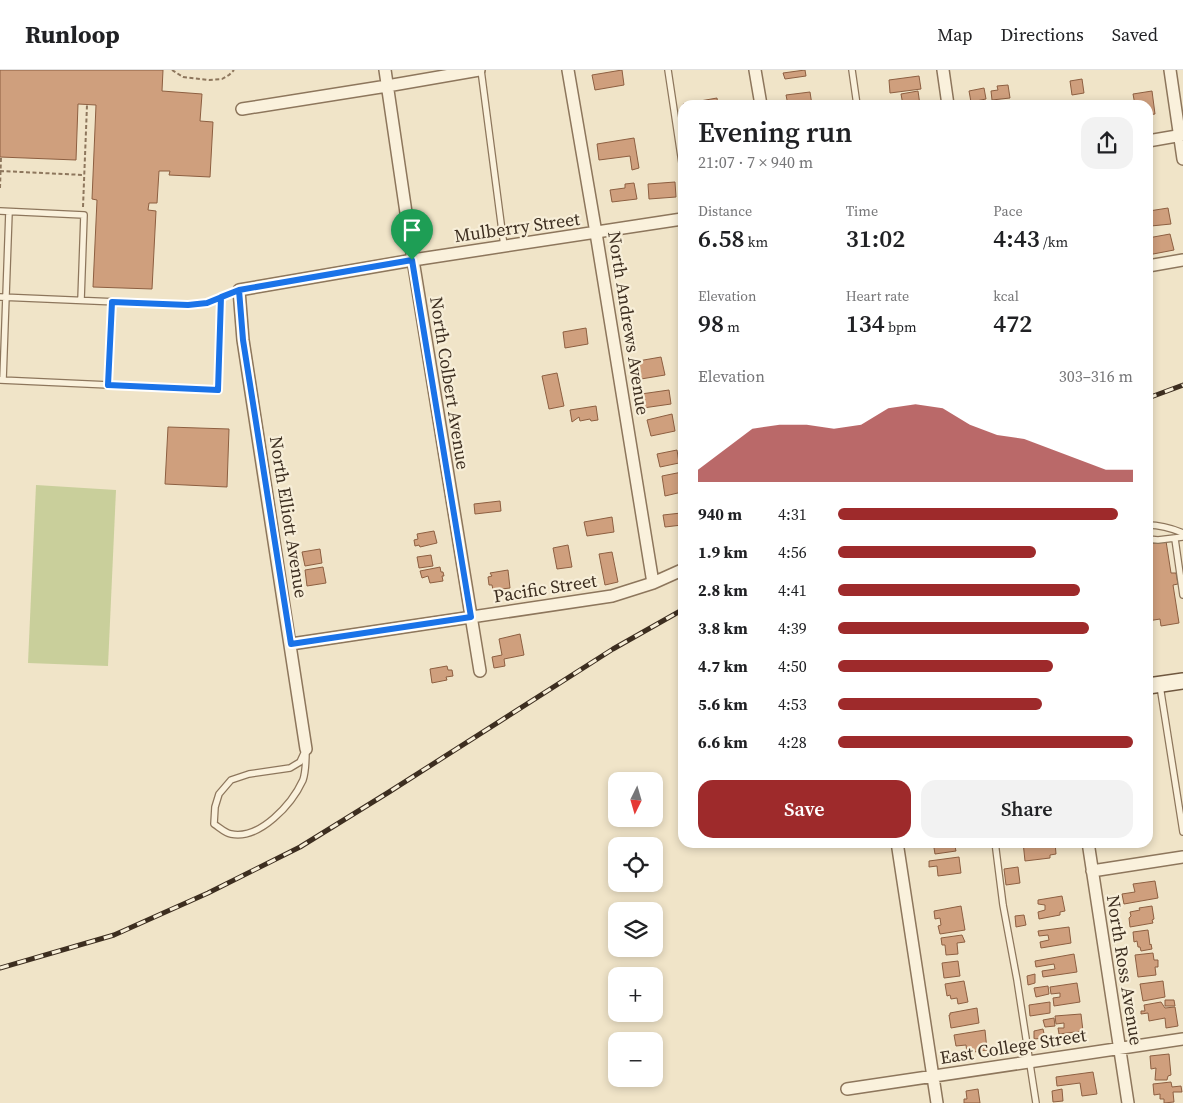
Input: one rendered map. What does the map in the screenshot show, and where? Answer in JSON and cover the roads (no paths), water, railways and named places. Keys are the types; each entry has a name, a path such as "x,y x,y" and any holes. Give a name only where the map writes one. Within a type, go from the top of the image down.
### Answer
{"street":[{"name":"North Colbert Avenue","path":"385,70 412,260 480,671"},
{"path":"242,109 480,70"},
{"name":"North Andrews Avenue","path":"568,70 653,583"},
{"path":"755,70 760,100"},
{"path":"943,70 947,100"},
{"path":"1170,70 1183,159"},
{"path":"1153,140 1181,136"},
{"name":"Mulberry Street","path":"239,290 412,260 678,220"},
{"path":"1153,265 1183,260"},
{"name":"North Elliott Avenue","path":"239,290 243,340 306,749"},
{"name":"Pacific Street","path":"291,644 612,596 653,583 678,572"},
{"path":"1154,685 1183,681"},
{"path":"898,848 937,1103"},
{"name":"North Ross Avenue","path":"1089,848 1128,1103"},
{"path":"1092,871 1183,857"},
{"name":"East College Street","path":"847,1089 1183,1039"}],"lane":[{"path":"480,70 504,246"},
{"path":"668,70 678,136"},
{"path":"852,70 856,100"},
{"path":"0,211 84,214 80,300"},
{"path":"10,212 3,297 1,380 218,390 221,297"},
{"path":"3,297 188,305 207,303 239,290"},
{"path":"108,385 112,302"},
{"path":"1153,525 1164,526 1183,533"},
{"path":"1153,540 1183,537"},
{"path":"1175,539 1183,595"},
{"path":"1154,685 1183,832"},
{"path":"306,749 304,778 291,801 268,824 247,834 229,834 214,824 215,807 219,794 232,780 249,774 290,768 300,762 306,749"},
{"path":"996,848 1036,1103"}],"railway":[{"path":"1153,396 1183,385"},
{"path":"0,968 114,935 208,893 300,847 613,649 678,612"}]}
